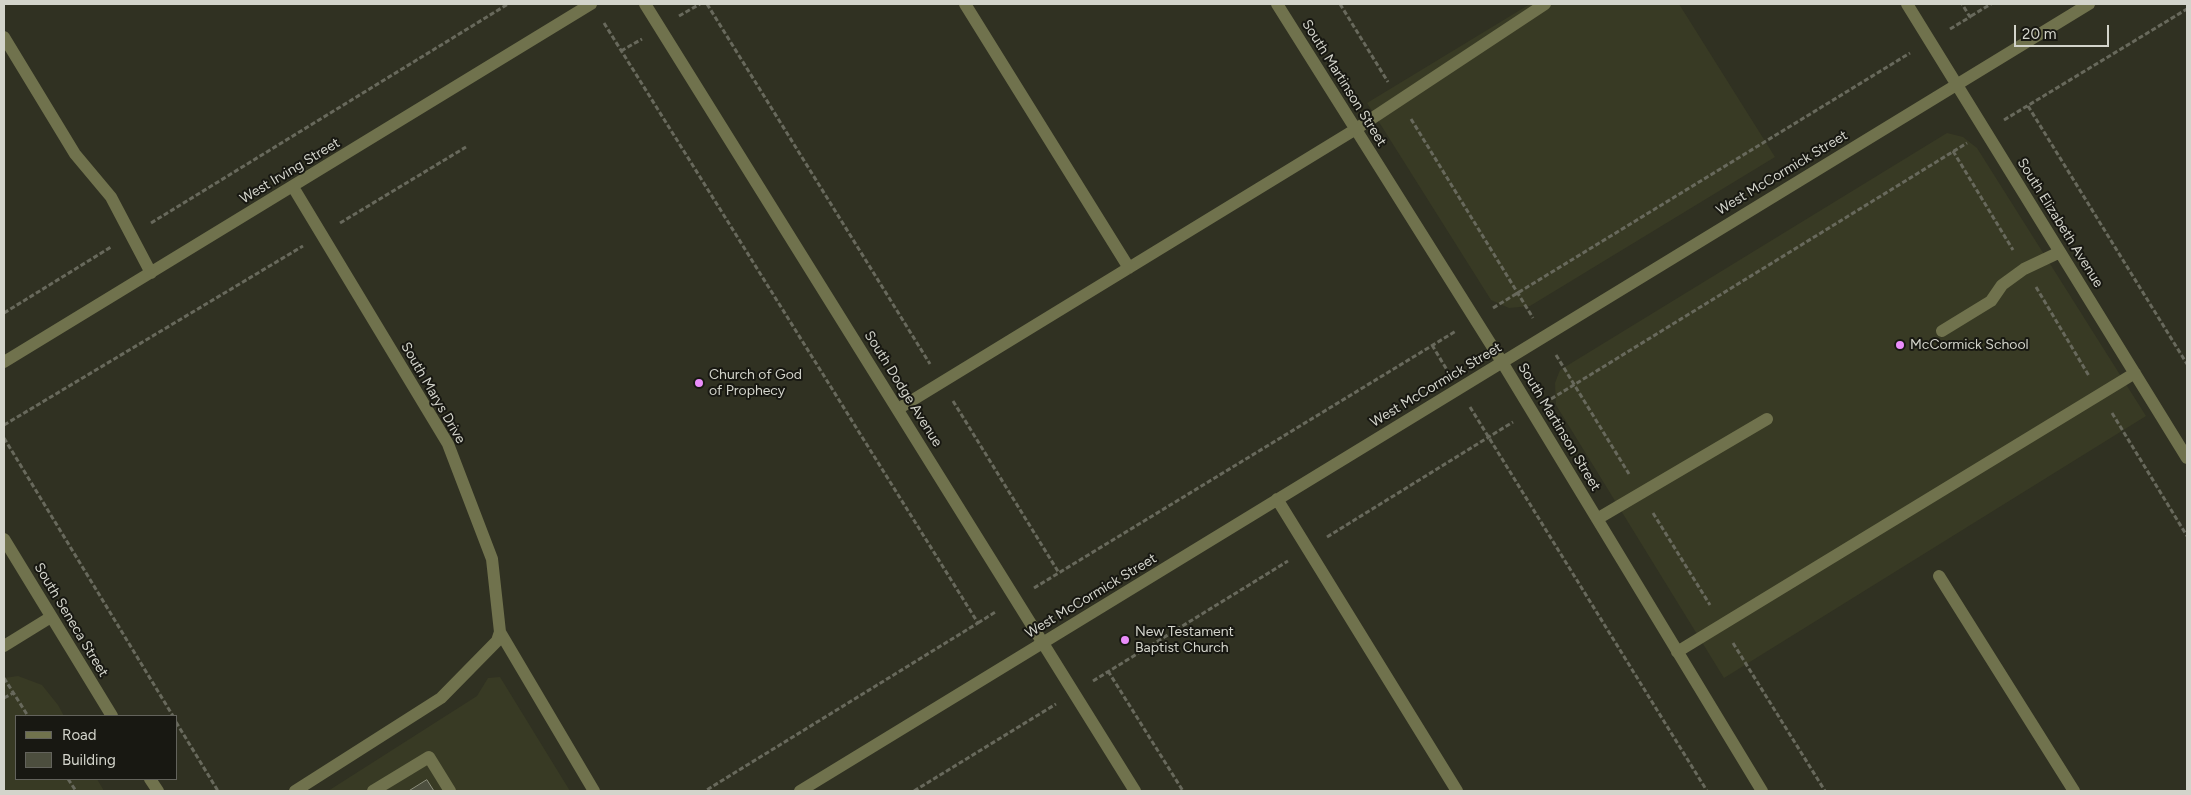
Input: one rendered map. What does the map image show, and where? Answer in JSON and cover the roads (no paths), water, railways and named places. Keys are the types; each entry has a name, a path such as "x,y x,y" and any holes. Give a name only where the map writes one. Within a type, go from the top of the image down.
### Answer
{"street":[{"name":"West Irving Street","path":"4,362 590,4"},
{"name":"South Dodge Avenue","path":"645,4 1044,642 1135,791"},
{"path":"965,4 1129,268"},
{"name":"South Martinson Street","path":"1277,4 1502,362 1762,791"},
{"path":"898,409 1356,129 1545,4"},
{"name":"South Elizabeth Avenue","path":"1907,4 2187,458"},
{"name":"West McCormick Street","path":"800,791 2089,4"},
{"path":"4,37 75,154 111,197 150,273"},
{"name":"South Marys Drive","path":"293,187 448,444 492,559 500,632 594,791"},
{"path":"1942,331 1991,301 2002,286 2024,269 2060,252"},
{"path":"1677,652 2135,373"},
{"path":"1597,519 1767,419"},
{"path":"1278,500 1457,791"},
{"name":"South Seneca Street","path":"4,539 111,715"},
{"path":"1939,576 2074,791"},
{"path":"4,646 51,617"},
{"path":"295,791 441,698 497,641 500,632"},
{"path":"373,791 429,758 450,791"},
{"path":"151,780 158,791"}],"place":[{"name":"McCormick School","path":"1900,345"},
{"name":"Church of God of Prophecy","path":"699,383"},
{"name":"New Testament Baptist Church","path":"1125,640"}]}
